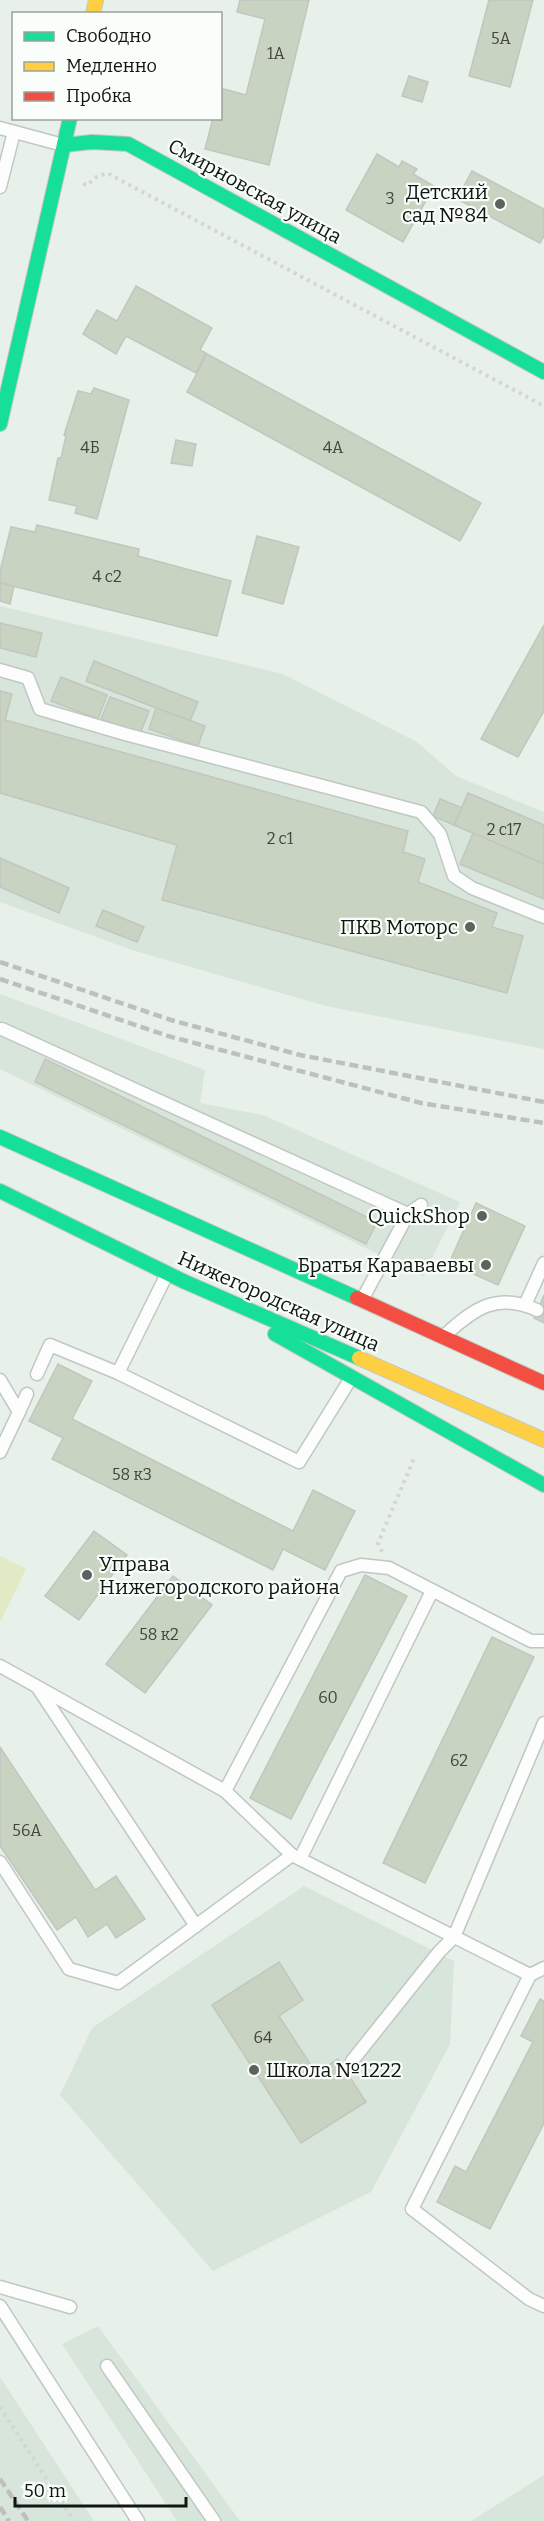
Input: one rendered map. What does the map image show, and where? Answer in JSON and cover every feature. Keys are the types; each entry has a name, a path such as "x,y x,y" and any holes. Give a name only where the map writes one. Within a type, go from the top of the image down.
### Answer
{"main road":[{"path":"0,424 5,378 70,120"},
{"name":"Смирновская улица","path":"64,145 92,142 128,144 544,372"},
{"path":"0,1121 86,1176"},
{"name":"Нижегородская улица","path":"0,1137 544,1383"},
{"name":"Нижегородская улица","path":"0,1191 183,1281 544,1440"},
{"path":"183,1281 544,1485"}],"lane":[{"path":"0,128 64,145"},
{"path":"0,186 14,132"},
{"path":"0,670 28,678 40,709 125,734 421,812 440,834 454,876 472,888 544,917"},
{"path":"2,1029 408,1214"},
{"path":"361,1301 408,1214 421,1205"},
{"path":"525,1305 542,1271"},
{"path":"118,1373 167,1273"},
{"path":"442,1338 469,1314 498,1301 525,1305 537,1310"},
{"path":"37,1374 50,1345 118,1373 299,1462 351,1378"},
{"path":"0,1380 19,1412"},
{"path":"0,1452 27,1394"},
{"path":"225,1791 341,1571 361,1564 389,1568 531,1641 544,1641"},
{"path":"0,1862 69,1969 118,1983 296,1857 432,1591"},
{"path":"0,1666 225,1791 296,1857 530,1975"},
{"path":"36,1685 196,1926"},
{"path":"352,2061 439,1952 454,1937 544,1723"},
{"path":"544,1968 530,1975 412,2209 529,2299 544,2306"},
{"path":"0,2287 70,2307"},
{"path":"0,2306 138,2521"},
{"path":"107,2366 214,2521"}],"path":[{"path":"79,183 88,185 94,178 107,173 544,406"},
{"path":"389,1568 378,1543 415,1456"},
{"path":"0,2407 74,2521"}],"shaded area":[{"path":"0,606 283,674 417,742 456,776 544,812 544,1049 326,1006 135,951 0,902"},
{"path":"0,994 205,1070 200,1103 263,1115 460,1202 423,1276 0,1069"},
{"name":"Школа №1222","path":"304,1886 454,1961 450,2044 371,2192 213,2271 60,2095 92,2028"},
{"path":"98,2326 240,2521 177,2521 62,2344"},
{"path":"0,2377 94,2521 0,2521"},
{"path":"544,2475 544,2521 471,2521"}],"green space":[{"path":"0,1556 26,1569 1,1620 0,1620"}],"building":[{"path":"240,0 309,0 269,165 205,149 212,120 222,120 222,89 246,95 265,19 237,12"},
{"path":"489,0 533,0 510,87 469,76"},
{"path":"409,76 428,82 422,102 402,96"},
{"path":"377,154 399,167 402,161 417,169 413,174 434,186 403,242 346,210"},
{"name":"Детский сад №84","path":"472,171 544,209 544,236 540,243 457,199"},
{"path":"136,286 212,328 200,350 206,353 196,373 126,336 116,354 83,334 97,310 117,321"},
{"path":"207,354 481,503 460,541 187,392"},
{"path":"94,388 129,400 97,519 75,513 77,506 49,500 58,458 61,458 66,436 64,435 78,391 91,394"},
{"path":"176,440 196,444 192,466 171,463"},
{"path":"37,525 139,549 138,556 231,581 217,636 0,583 0,571 11,527 35,532"},
{"path":"257,536 299,547 283,604 242,593"},
{"path":"0,583 14,586 10,604 0,601"},
{"path":"0,623 42,633 36,657 0,648"},
{"path":"544,625 544,711 518,757 481,739"},
{"path":"94,661 198,702 190,721 86,681"},
{"path":"61,677 107,695 98,719 51,701"},
{"path":"0,691 12,694 5,720 408,831 403,852 425,859 418,882 497,913 492,927 523,936 507,993 162,900 177,845 0,793"},
{"path":"110,697 149,711 140,734 101,719"},
{"path":"156,708 205,726 198,746 149,729"},
{"path":"468,793 544,825 544,864 454,825"},
{"path":"440,799 462,808 454,825 433,816"},
{"path":"473,833 544,864 544,899 460,864"},
{"path":"0,858 69,888 59,913 0,887"},
{"path":"103,910 144,927 137,942 96,926"},
{"path":"45,1059 377,1222 366,1244 35,1082"},
{"path":"476,1203 525,1226 498,1285 449,1263"},
{"path":"544,1295 544,1323 534,1318"},
{"path":"58,1364 92,1381 72,1419 293,1531 313,1490 355,1511 325,1570 283,1549 273,1570 52,1459 63,1438 29,1421"},
{"path":"94,1531 127,1555 79,1620 45,1596"},
{"path":"365,1575 407,1596 291,1819 250,1798"},
{"path":"173,1576 212,1605 145,1693 106,1664"},
{"path":"492,1637 534,1657 425,1883 383,1863"},
{"path":"0,1747 95,1890 116,1876 145,1919 116,1938 107,1924 88,1937 76,1917 57,1930 0,1846"},
{"path":"279,1962 303,2000 279,2016 316,2073 338,2059 366,2102 301,2143 212,2005"},
{"path":"540,1999 544,2001 544,2123 490,2229 437,2202 455,2166 466,2172 533,2042 521,2036"}],"railway":[{"path":"0,962 171,1020 300,1055 544,1102"},
{"path":"0,979 168,1036 421,1103 544,1123"},
{"path":"0,2479 28,2521"},
{"path":"0,2507 9,2521"}],"traffic: fast":[{"path":"0,424 70,120"},
{"path":"64,145 92,142 128,144 544,372"},
{"path":"0,1137 357,1298"},
{"path":"0,1191 183,1281 359,1358"},
{"path":"275,1334 544,1485"}],"traffic: slow":[{"path":"93,12 96,0"},
{"path":"359,1358 544,1440"}],"traffic: jam":[{"path":"357,1298 544,1383"}],"place":[{"name":"Детский сад №84","path":"500,204"},
{"name":"ПКВ Моторс","path":"470,927"},
{"name":"QuickShop","path":"482,1216"},
{"name":"Братья Караваевы","path":"486,1265"},
{"name":"Управа Нижегородского района","path":"87,1575"},
{"name":"Школа №1222","path":"254,2070"}]}
